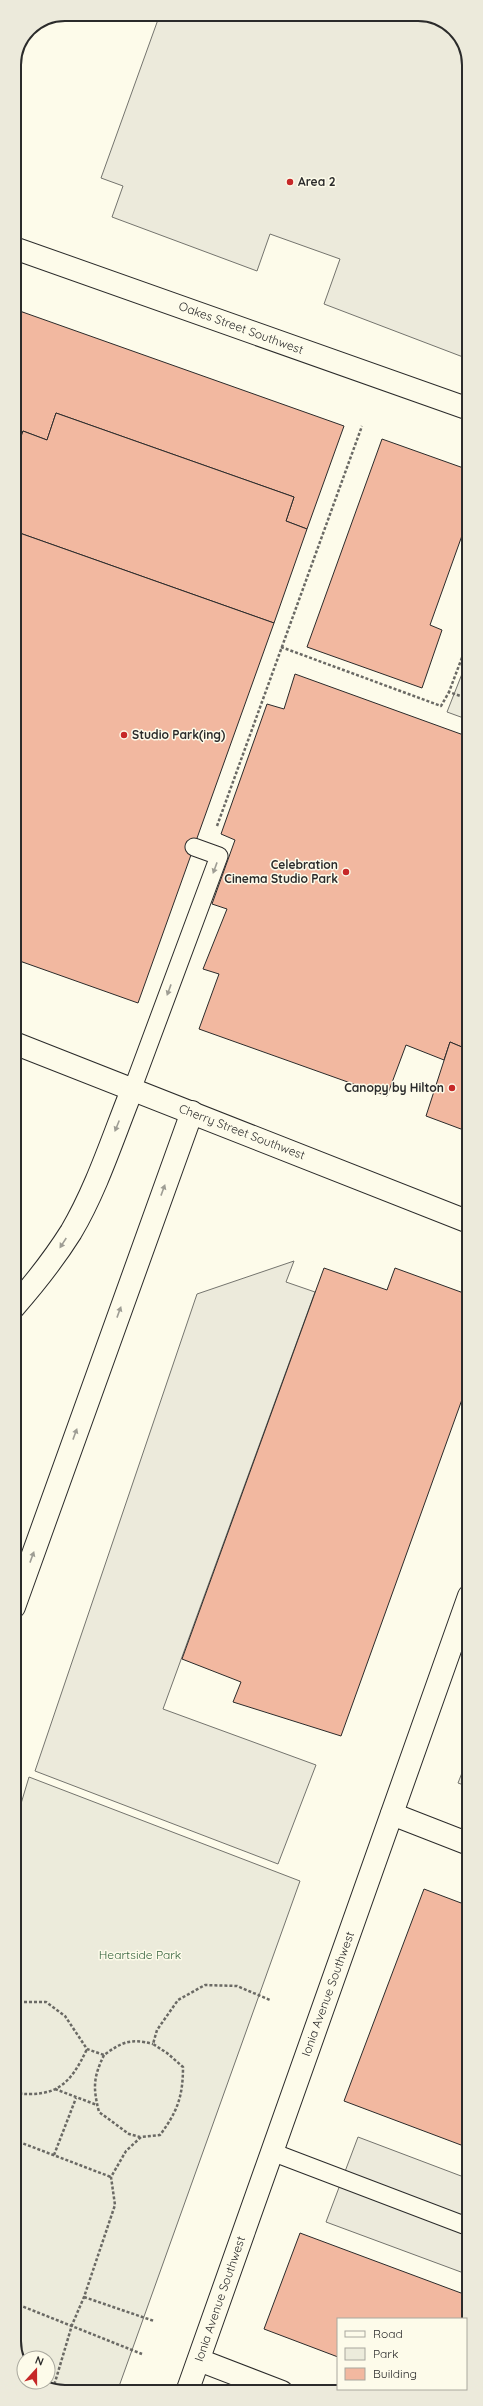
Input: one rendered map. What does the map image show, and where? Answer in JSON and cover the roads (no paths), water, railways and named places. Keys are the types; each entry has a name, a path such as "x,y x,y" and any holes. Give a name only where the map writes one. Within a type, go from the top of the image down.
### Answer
{"main road":[{"name":"Oakes Street Southwest","path":"21,250 462,407"},
{"name":"Cherry Street Southwest","path":"21,1046 462,1219"},
{"path":"21,1299 44,1272 71,1230 86,1201 132,1090"},
{"path":"21,1588 192,1112"},
{"name":"Ionia Avenue Southwest","path":"190,2385 462,1616"},
{"path":"392,1814 462,1841"},
{"path":"199,2360 264,2385"}],"lane":[{"path":"132,1090 219,856 201,850"},
{"path":"272,2152 462,2224"}],"place":[{"name":"Area 2","path":"290,182"},
{"name":"Studio Park(ing)","path":"124,735"},
{"name":"Celebration Cinema Studio Park","path":"346,872"},
{"name":"Canopy by Hilton","path":"452,1088"}],"park label":[{"name":"Heartside Park","path":"140,1955"}]}
